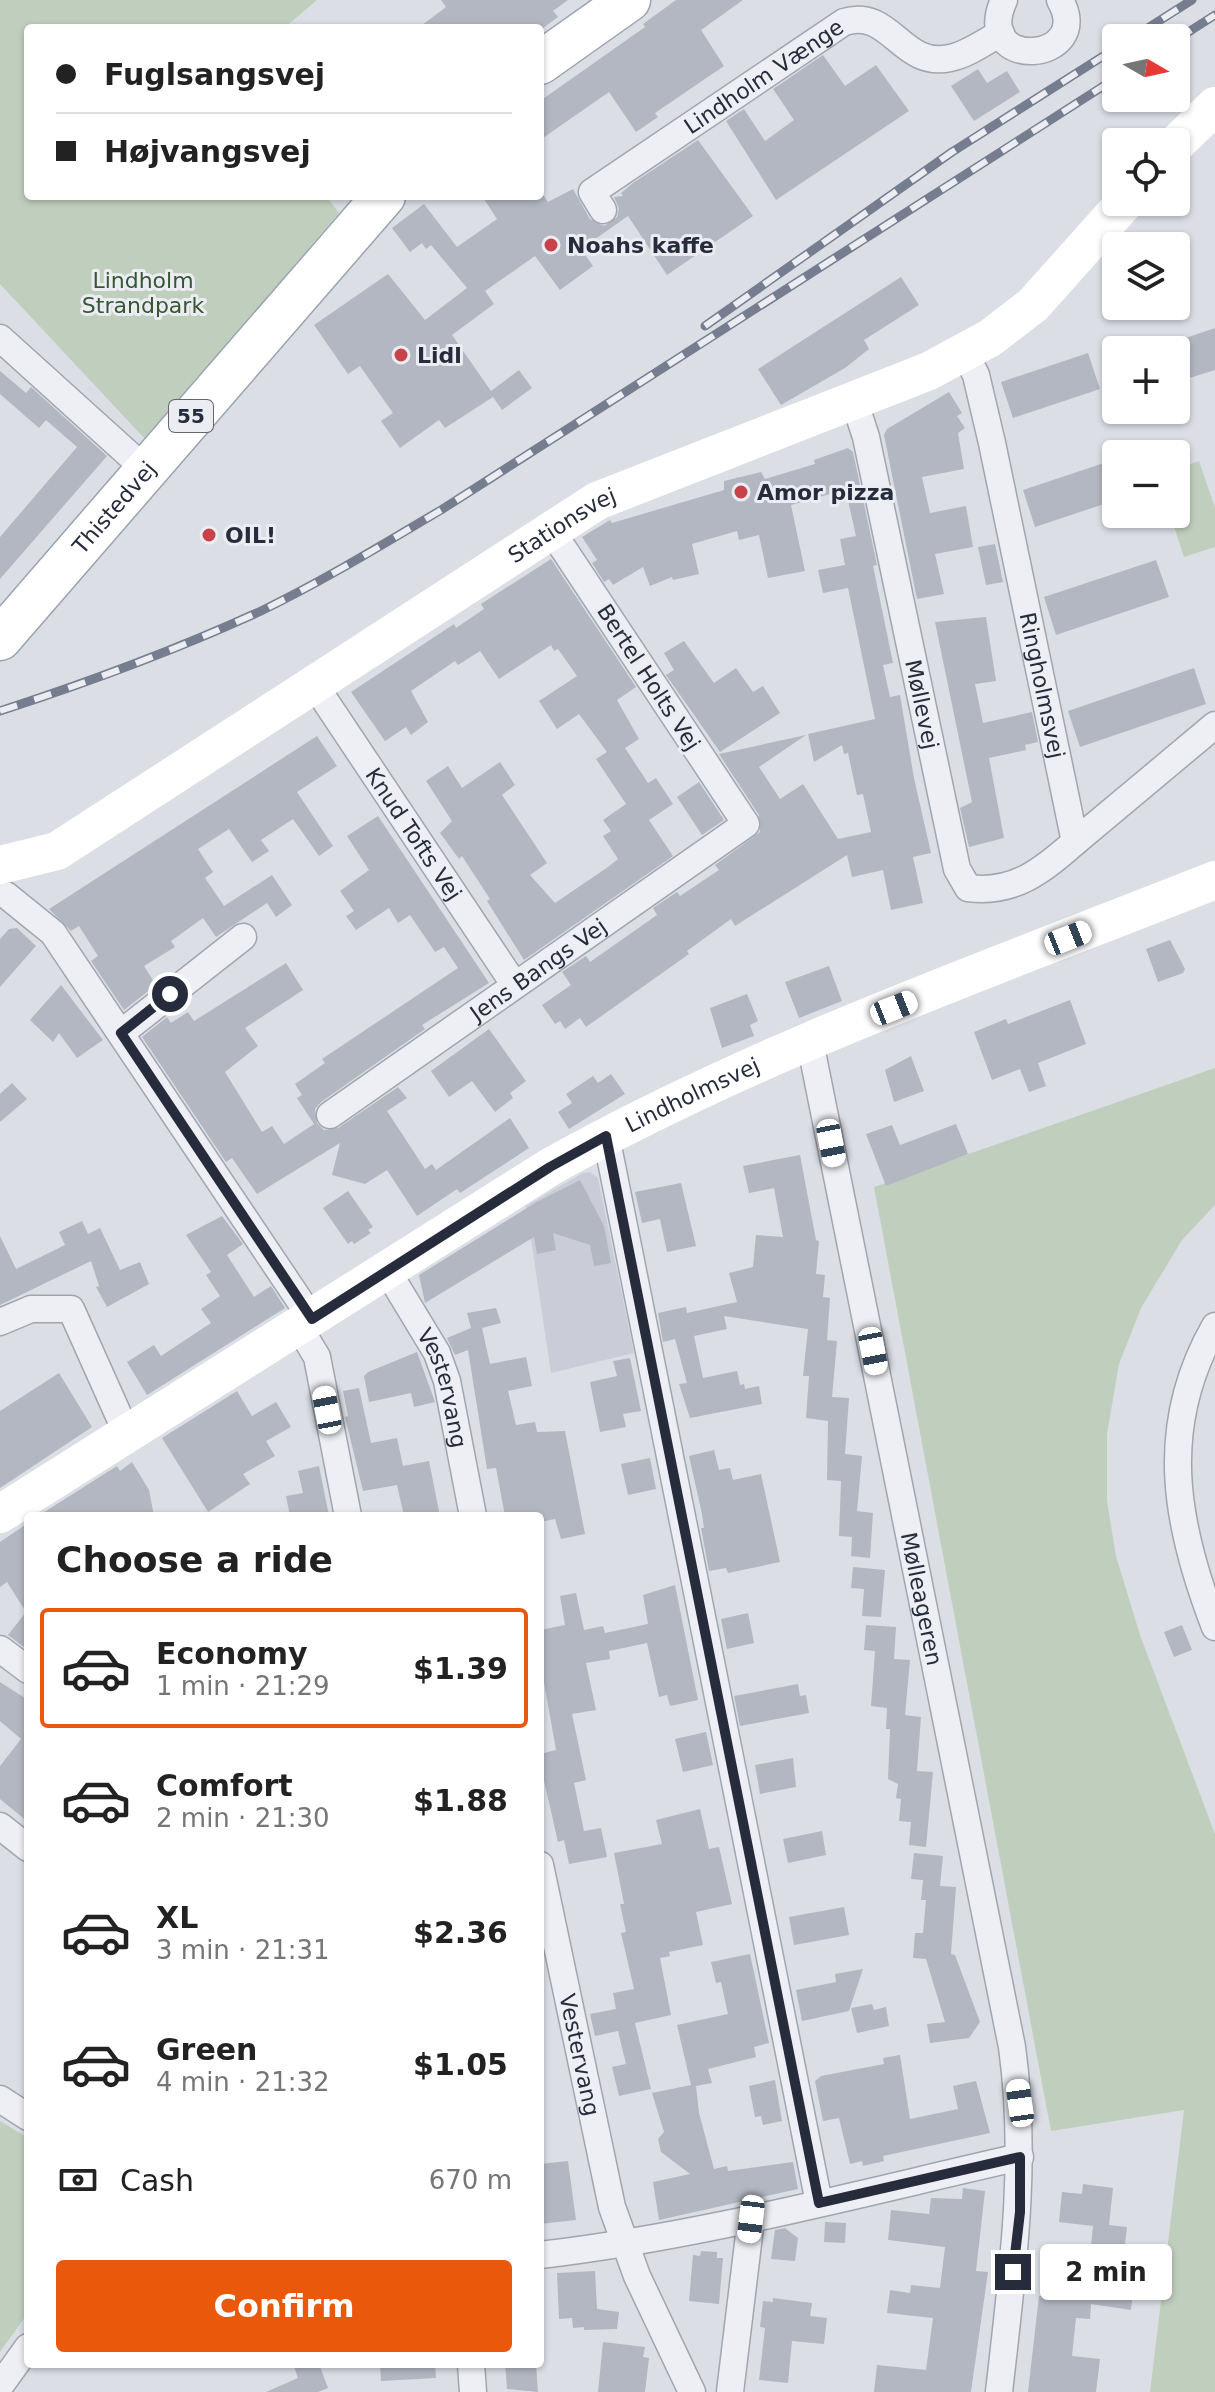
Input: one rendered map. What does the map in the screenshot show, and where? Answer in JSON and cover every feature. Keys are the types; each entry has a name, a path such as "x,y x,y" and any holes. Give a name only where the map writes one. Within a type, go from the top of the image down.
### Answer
{"main road":[{"path":"544,60 629,0"},
{"name":"Thistedvej","path":"0,639 380,200"}],"street":[{"path":"1004,0 998,22 1001,33 1008,43 1028,53 1050,47 1064,29 1066,18 1060,0"},
{"name":"Lindholm Vænge","path":"603,210 592,192 844,22 859,18 879,23 903,48 925,57 950,58 1001,33"},
{"path":"1190,130 1215,106"},
{"name":"Stationsvej","path":"4,883 597,501 965,353 1016,321 1112,216"},
{"path":"0,338 145,469"},
{"name":"Ringholmsvej","path":"965,353 976,375 992,443 1075,842"},
{"name":"Møllevej","path":"854,400 866,437 957,869 968,888 990,891 1012,886 1040,872 1075,842"},
{"name":"Bertel Holts Vej","path":"551,530 746,824"},
{"name":"Knud Tofts Vej","path":"314,684 514,984"},
{"path":"1075,842 1215,725"},
{"name":"Jens Bangs Vej","path":"330,1115 746,824"},
{"name":"Lindholmsvej","path":"0,1514 550,1167 606,1136 660,1108 810,1042 1215,880"},
{"path":"4,883 53,933 121,1033 306,1323 317,1357 347,1512"},
{"path":"121,1033 243,937"},
{"name":"Mølleageren","path":"810,1042 1012,2047 1020,2103 1020,2212 999,2392"},
{"path":"606,1136 819,2203"},
{"name":"Vestervang","path":"388,1272 437,1353 447,1381 472,1512"},
{"path":"0,1322 31,1309 71,1309 127,1434"},
{"path":"1215,1326 1194,1369 1184,1402 1178,1458 1182,1527 1215,1627"},
{"path":"0,1649 24,1667"},
{"path":"0,1826 24,1845"},
{"name":"Vestervang","path":"544,1884 600,2155 637,2276 692,2392"},
{"path":"0,2099 24,2114"},
{"path":"544,2254 626,2243 751,2219 1020,2157"},
{"path":"730,2392 751,2219"},
{"path":"0,2386 24,2353"},
{"path":"471,2368 473,2392"}],"shaded area":[{"path":"590,1172 598,1178 634,1353 551,1373 526,1206 583,1173"}],"green space":[{"name":"Lindholm Strandpark","path":"0,0 317,0 289,24 24,24 24,200 329,200 339,213 145,439 0,284"},
{"path":"1199,461 1215,508 1215,547 1184,557 1175,528 1190,528 1190,464"},
{"path":"1215,1068 1215,1205 1182,1240 1141,1308 1119,1364 1107,1434 1107,1501 1116,1556 1140,1635 1215,1834 1215,2392 1150,2392 1184,2110 1051,2131 874,1187"},
{"path":"0,2121 24,2136 24,2319 0,2352"}],"building":[{"path":"441,0 568,0 553,11 558,17 544,27 544,24 423,24 446,7"},
{"path":"676,0 743,0 701,30 724,66 655,113 658,117 636,132 609,92 544,137 544,98 645,27 643,24"},
{"path":"823,55 845,86 876,65 909,111 776,200 726,121 744,109 765,141 794,120 773,89"},
{"path":"978,69 987,83 1007,71 1020,92 974,121 951,86"},
{"path":"698,140 753,216 667,275 628,216 581,249 593,266 560,290 535,256 485,291 494,304 452,335 491,391 519,370 532,388 502,410 493,397 445,428 439,420 400,448 381,421 393,413 360,366 348,374 314,325 388,274 425,320 467,288 431,245 426,249 422,243 410,252 392,228 424,204 457,247 497,219 485,200 544,200 544,196 548,202 573,189 590,219 604,226 617,217 619,209 614,197 623,196 621,193"},
{"path":"901,277 919,305 864,340 869,349 845,368 781,405 758,369"},
{"path":"1215,328 1215,370 1190,378 1190,337"},
{"path":"1088,353 1100,389 1013,418 1001,382"},
{"path":"0,371 26,393 31,387 107,456 0,579 0,537 77,447 46,420 39,428 0,394"},
{"path":"949,392 962,413 957,416 965,428 958,433 964,469 922,477 930,513 966,506 973,547 935,554 944,594 917,599 884,435 887,429"},
{"path":"848,448 853,452 877,565 873,566 893,663 883,665 890,697 900,695 931,853 913,857 923,903 891,910 883,870 852,877 847,855 735,926 731,919 687,951 689,954 586,1027 580,1018 565,1029 560,1021 555,1024 542,1005 571,985 562,972 586,956 590,962 657,915 653,908 677,892 680,896 719,870 715,865 760,832 759,815 719,754 806,735 759,767 780,799 803,784 838,839 871,832 863,794 857,795 848,753 844,754 842,745 814,762 808,734 875,719 848,588 823,593 818,570 845,565 840,539 856,536 848,501 834,505 830,494 791,505 805,571 768,578 759,535 739,540 737,531 692,544 699,574 673,580 672,577 650,586 643,567 613,585 609,579 604,582 592,563 597,560 582,537 610,520 612,523 724,490 724,481 761,472 765,479 815,464 814,460"},
{"path":"1102,464 1102,505 1035,527 1023,490"},
{"path":"995,544 1003,582 986,585 978,547"},
{"path":"551,559 636,687 617,700 639,739 625,748 648,783 656,778 673,804 649,820 673,856 524,960 462,856 459,859 440,833 452,821 426,781 448,766 462,788 500,762 515,785 502,795 547,863 530,875 555,903 608,867 618,859 603,836 611,831 603,820 626,804 596,759 607,752 579,714 557,729 539,701 577,676 558,649 554,651 551,645 499,679 480,651 458,665 455,661 411,691 428,722 411,735 406,727 385,741 351,692 454,624 456,628 484,609 481,604"},
{"path":"1156,560 1169,597 1056,635 1044,597"},
{"path":"986,617 996,681 975,684 983,723 1032,712 1038,742 1025,745 1026,750 989,758 1004,838 969,847 960,808 972,802 935,622"},
{"path":"684,641 714,683 736,668 753,692 763,686 780,713 720,752 666,675 674,670 664,653"},
{"path":"1194,668 1206,704 1080,747 1068,711"},
{"path":"317,736 337,766 297,792 333,846 319,856 293,819 261,840 269,851 252,862 229,829 198,849 213,872 205,878 224,906 272,875 292,905 276,917 267,903 216,937 203,918 171,941 175,947 144,966 156,985 124,1010 91,961 98,956 79,926 71,931 49,909"},
{"path":"699,782 724,820 702,835 677,797"},
{"path":"378,816 489,983 422,1025 425,1029 321,1102 315,1109 317,1123 324,1130 338,1128 398,1087 407,1098 387,1111 425,1169 432,1164 436,1170 510,1118 529,1148 460,1193 457,1189 417,1216 387,1170 365,1184 332,1175 340,1143 257,1194 232,1158 226,1162 142,1037 167,1017 171,1023 188,1012 194,1021 286,963 303,990 245,1028 258,1046 225,1072 262,1132 272,1126 284,1144 314,1124 297,1098 302,1095 295,1084 325,1063 322,1059 458,968 444,947 435,952 410,915 398,923 389,908 356,930 346,916 354,911 340,891 369,870 347,836"},
{"path":"17,928 36,946 0,987 0,939 9,929"},
{"path":"1170,940 1185,969 1183,973 1158,982 1146,949"},
{"path":"829,966 842,1001 799,1018 785,982"},
{"path":"61,985 103,1040 77,1058 59,1033 53,1042 30,1020"},
{"path":"747,994 758,1021 750,1025 754,1036 722,1048 710,1008"},
{"path":"1070,1000 1086,1044 1038,1063 1046,1086 1029,1092 1020,1069 992,1080 974,1032 1006,1019 1008,1024"},
{"path":"489,1029 526,1081 510,1093 513,1098 495,1112 472,1081 449,1097 431,1071"},
{"path":"911,1056 924,1091 894,1102 885,1070"},
{"path":"611,1074 625,1094 569,1129 558,1112 572,1103 566,1094 593,1076 598,1083"},
{"path":"12,1083 27,1099 0,1122 0,1094"},
{"path":"956,1124 968,1154 886,1186 866,1134 892,1125 900,1145"},
{"path":"800,1155 816,1240 819,1241 816,1274 825,1275 823,1297 830,1298 827,1340 837,1341 832,1397 849,1398 845,1454 862,1456 857,1511 873,1513 870,1558 851,1556 852,1537 839,1536 841,1481 827,1480 828,1421 806,1418 809,1376 803,1376 808,1329 724,1316 727,1329 694,1336 703,1378 737,1371 740,1385 744,1384 745,1389 759,1386 762,1404 690,1418 679,1384 687,1383 675,1339 663,1342 658,1313 686,1307 687,1313 737,1302 729,1273 753,1267 756,1235 783,1237 774,1188 749,1193 743,1166"},
{"path":"580,1180 604,1226 611,1263 594,1266 590,1245 553,1233 556,1250 537,1254 534,1237 425,1303 419,1275 535,1203"},
{"path":"681,1183 696,1246 667,1252 660,1219 642,1223 635,1192"},
{"path":"348,1191 373,1227 368,1230 371,1233 354,1244 352,1241 348,1244 323,1208"},
{"path":"222,1216 243,1244 227,1255 254,1297 271,1286 285,1308 147,1395 127,1362 154,1345 161,1356 211,1323 201,1309 220,1296 206,1275 211,1272 186,1235"},
{"path":"82,1221 88,1234 100,1228 120,1270 140,1262 149,1284 107,1307 96,1287 99,1286 91,1261 0,1305 0,1236 16,1269 65,1245 59,1232"},
{"path":"496,1308 501,1323 482,1328 490,1364 526,1357 532,1386 508,1391 516,1425 535,1422 537,1432 565,1431 585,1534 561,1539 555,1519 544,1521 544,1512 504,1512 496,1468 487,1469 468,1350 455,1355 447,1338 471,1328 467,1313"},
{"path":"417,1352 435,1402 414,1407 411,1393 369,1402 364,1376"},
{"path":"630,1358 641,1411 623,1414 626,1427 600,1432 590,1382 617,1376 613,1361"},
{"path":"59,1373 92,1427 0,1488 0,1411"},
{"path":"359,1388 371,1443 397,1438 403,1466 429,1461 439,1512 403,1512 397,1485 363,1491 345,1417 348,1416 343,1391"},
{"path":"237,1391 252,1416 276,1402 291,1427 266,1441 275,1456 243,1474 250,1484 208,1512 162,1438"},
{"path":"714,1450 719,1470 730,1468 733,1480 761,1474 780,1562 728,1573 726,1568 709,1571 701,1528 704,1528 702,1514 689,1456"},
{"path":"650,1458 656,1489 628,1495 621,1464"},
{"path":"132,1462 149,1490 153,1512 44,1512 117,1466 120,1471"},
{"path":"319,1466 328,1512 289,1512 286,1496 303,1493 298,1471"},
{"path":"24,1526 24,1609 7,1582 0,1587 0,1542"},
{"path":"853,1567 885,1570 881,1617 862,1616 864,1589 851,1588"},
{"path":"675,1585 698,1700 670,1706 667,1695 659,1697 647,1643 609,1651 610,1659 586,1663 596,1710 572,1714 586,1780 574,1783 584,1831 601,1828 607,1857 569,1864 564,1840 558,1842 544,1781 544,1753 556,1750 544,1682 544,1629 565,1625 560,1596 576,1593 584,1630 603,1626 605,1633 648,1624 643,1595"},
{"path":"748,1613 754,1643 727,1649 721,1619"},
{"path":"24,1615 24,1647 8,1635"},
{"path":"866,1625 896,1627 894,1659 910,1660 905,1715 921,1717 917,1771 933,1772 926,1847 909,1845 911,1822 899,1821 901,1799 896,1798 898,1784 888,1779 890,1729 886,1729 887,1708 871,1706 875,1651 864,1650"},
{"path":"1182,1625 1192,1650 1174,1657 1164,1632"},
{"path":"0,1682 24,1697 24,1819 0,1799 0,1766 21,1739 0,1721"},
{"path":"798,1684 800,1696 806,1695 809,1713 740,1726 734,1696"},
{"path":"706,1732 713,1765 683,1772 675,1739"},
{"path":"793,1758 796,1787 760,1794 755,1765"},
{"path":"700,1809 709,1849 719,1847 732,1904 696,1912 703,1945 669,1952 670,1956 660,1958 671,2015 635,2023 651,2089 619,2096 612,2067 626,2064 618,2031 595,2036 590,2014 616,2009 613,1993 634,1989 621,1933 626,1932 620,1904 624,1904 614,1853 662,1844 656,1820"},
{"path":"822,1831 826,1855 788,1863 783,1839"},
{"path":"914,1853 943,1856 940,1886 956,1887 951,1954 955,1955 980,2022 969,2038 930,2043 927,2024 945,2022 926,1959 913,1958 915,1933 923,1933 926,1900 921,1900 923,1880 911,1879"},
{"path":"844,1907 849,1935 794,1945 789,1917"},
{"path":"750,1954 769,2043 754,2047 756,2057 708,2069 712,2083 696,2086 699,2113 714,2169 727,2166 728,2171 793,2162 798,2189 659,2220 653,2182 690,2174 661,2152 658,2139 664,2132 652,2093 691,2085 677,2025 728,2014 721,1982 716,1983 711,1962"},
{"path":"863,1969 849,2011 802,2021 796,1990 836,1982 835,1974"},
{"path":"872,2004 874,2010 886,2007 889,2026 857,2033 851,2008"},
{"path":"900,2055 910,2119 958,2109 953,2086 976,2081 990,2133 883,2156 884,2161 863,2166 862,2161 850,2164 839,2118 823,2121 815,2081 821,2076 884,2064 883,2058"},
{"path":"775,2080 782,2121 763,2125 761,2116 755,2117 749,2086"},
{"path":"568,2161 576,2220 544,2224 544,2164"},
{"path":"1083,2184 1113,2188 1109,2225 1127,2227 1125,2245 1138,2247 1131,2310 1091,2304 1090,2319 1076,2318 1072,2356 1100,2359 1096,2392 1028,2392 1039,2296 1043,2296 1047,2261 1089,2265 1093,2226 1059,2222 1062,2192 1082,2194"},
{"path":"963,2188 985,2191 976,2271 988,2272 971,2392 874,2392 877,2365 926,2370 933,2318 887,2313 890,2290 910,2293 911,2285 940,2288 945,2247 888,2240 891,2210 929,2214 931,2198 962,2199"},
{"path":"825,2222 846,2223 845,2243 824,2242"},
{"path":"785,2228 798,2238 795,2261 771,2259 775,2230"},
{"path":"701,2251 717,2252 717,2258 723,2258 719,2304 689,2301 693,2255 700,2256"},
{"path":"595,2271 597,2309 619,2312 617,2329 584,2330 584,2327 573,2328 572,2318 559,2319 557,2273"},
{"path":"773,2298 812,2303 810,2316 827,2318 824,2344 792,2341 788,2383 759,2380 765,2328 760,2327 763,2301 773,2302"},
{"path":"603,2342 645,2347 643,2357 649,2358 645,2392 598,2392"},
{"path":"294,2368 320,2368 328,2388 318,2392 266,2392 298,2378"},
{"path":"380,2368 435,2368 436,2378 381,2381"},
{"path":"505,2368 536,2368 538,2392 507,2389"}],"railway":[{"path":"1154,24 1192,0"},
{"path":"1190,31 1215,15"},
{"path":"705,326 952,152 1102,57"},
{"path":"0,711 197,639 261,611 352,562 441,510 1102,87"}],"place":[{"name":"Noahs kaffe","path":"551,245"},
{"name":"Lidl","path":"401,355"},
{"name":"Amor pizza","path":"741,492"},
{"name":"OIL!","path":"209,535"}],"route":[{"path":"170,994 121,1033 312,1319 550,1167 606,1136 819,2203 1020,2157 1020,2212 1013,2272"}]}
